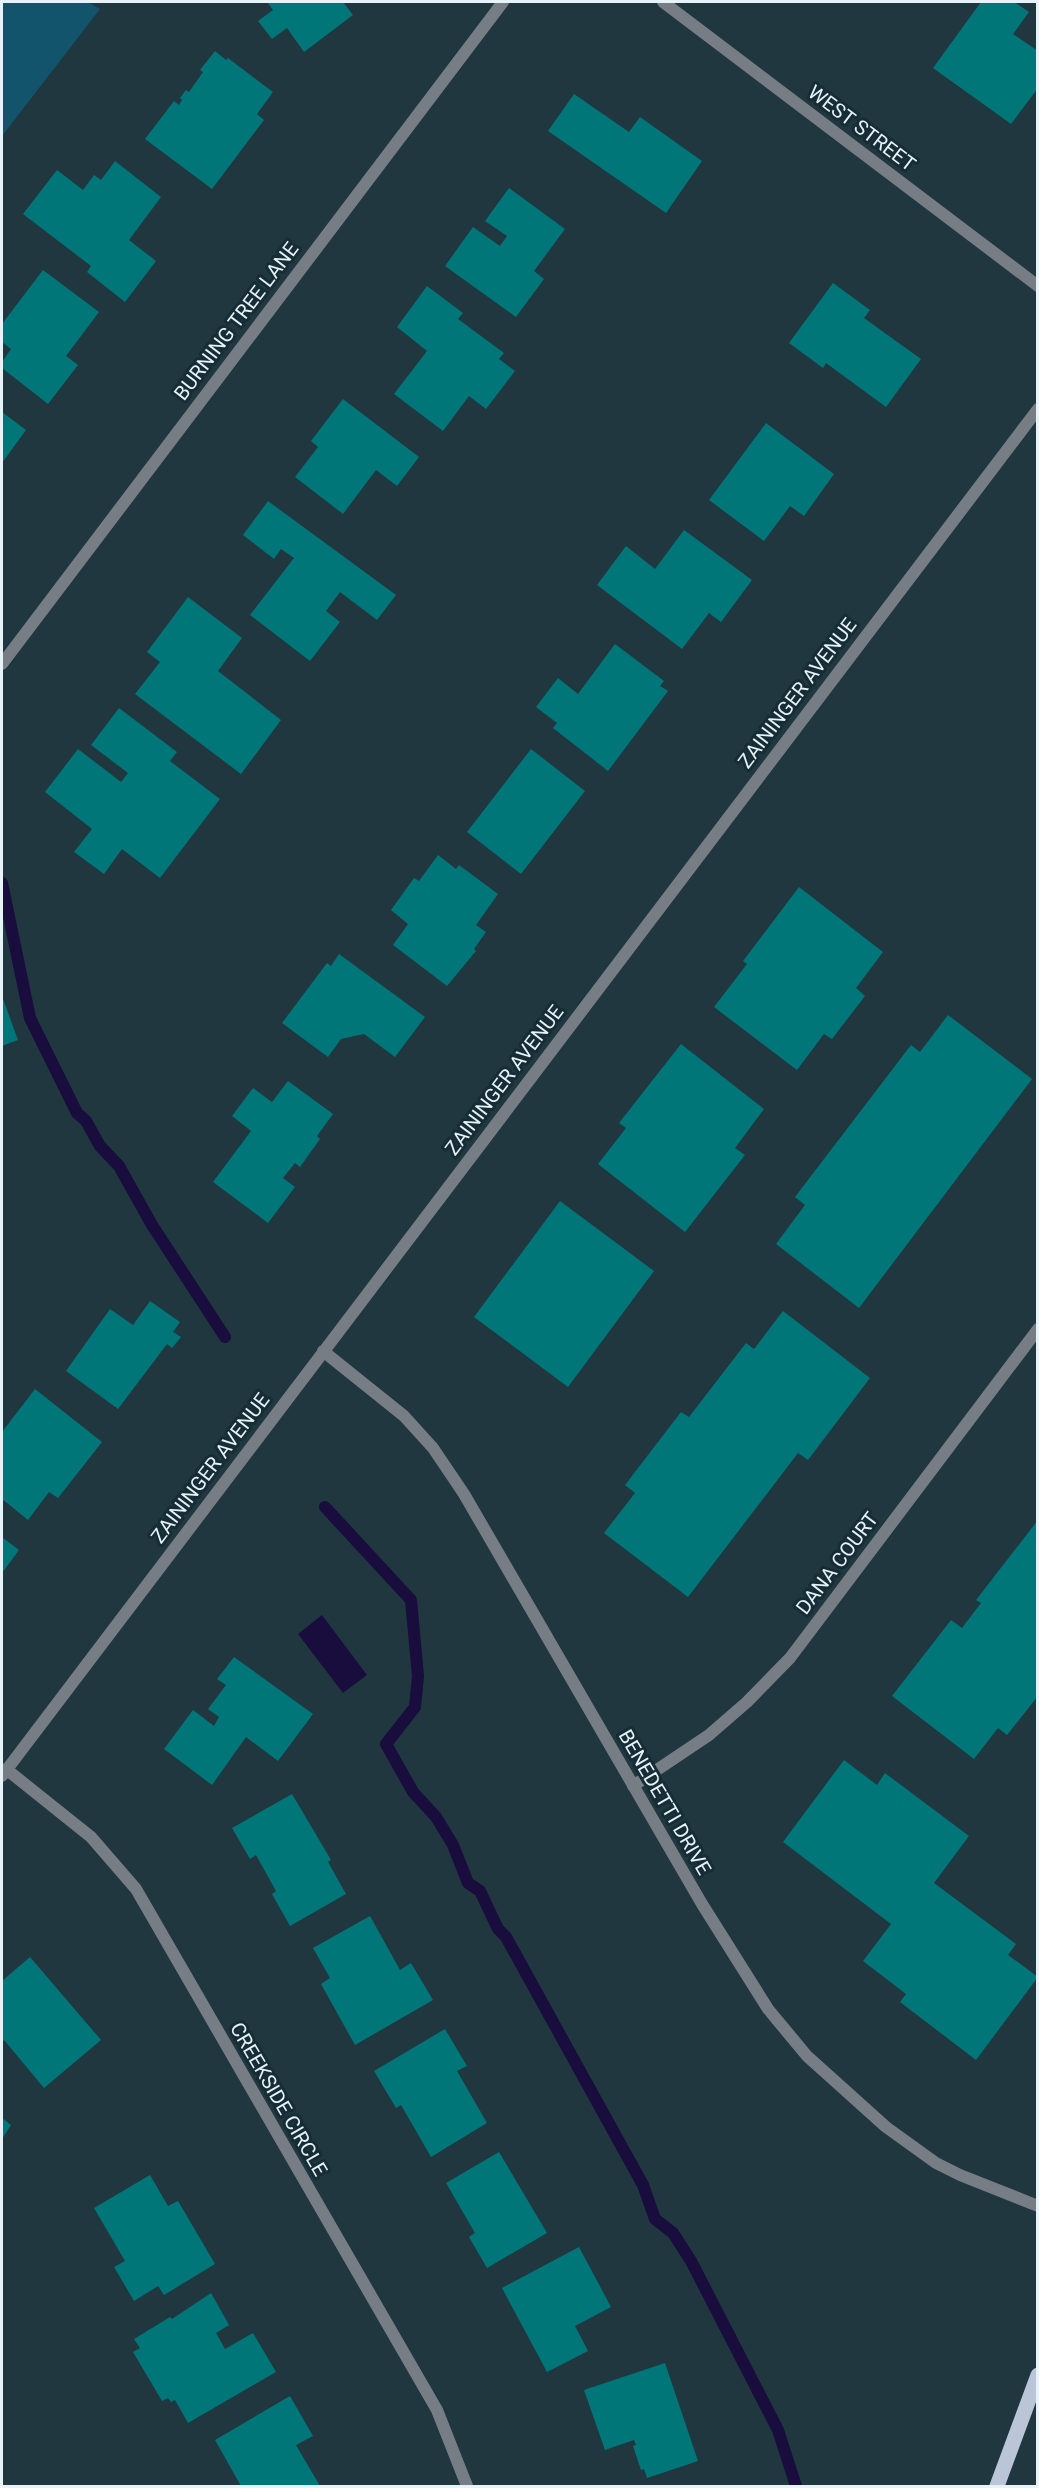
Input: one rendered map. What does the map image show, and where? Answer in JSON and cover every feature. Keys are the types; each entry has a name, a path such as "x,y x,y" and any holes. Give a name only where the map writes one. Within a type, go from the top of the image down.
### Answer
{"main road":[{"path":"997,2487 1038,2375"}],"street":[{"name":"BURNING TREE LANE","path":"2,664 502,2"},
{"name":"WEST STREET","path":"663,2 1038,286"},
{"name":"ZAININGER AVENUE","path":"4,1772 1038,409"},
{"name":"DANA COURT","path":"633,1786 709,1735 747,1702 790,1658 1038,1329"},
{"name":"BENEDETTI DRIVE","path":"323,1351 404,1416 433,1448 465,1494 633,1786 768,2008 807,2055 886,2127 936,2163 1038,2206"},
{"name":"CREEKSIDE CIRCLE","path":"4,1772 91,1837 136,1889 436,2410 467,2487"}],"shaded area":[{"path":"2,2 88,2 100,9 2,136"},
{"path":"322,1615 367,1675 343,1693 298,1634"}],"building":[{"path":"267,2 343,2 353,15 304,52 287,28 272,39 258,21 273,10"},
{"path":"981,2 1014,2 1029,12 1013,34 1038,51 1038,88 1011,124 933,68"},
{"path":"215,51 273,92 257,114 264,120 212,189 145,139 174,101 179,105 182,100 180,98 186,90 189,92 203,72 200,70"},
{"path":"574,94 629,132 640,117 702,161 666,213 548,131"},
{"path":"115,161 161,197 129,240 156,261 125,302 87,272 91,266 23,214 57,170 83,190 94,175 101,180"},
{"path":"509,188 565,229 534,271 544,279 516,317 445,266 473,227 500,246 507,236 485,221"},
{"path":"43,270 99,312 66,356 78,365 48,404 2,368 2,362 11,349 2,342 2,324"},
{"path":"833,283 870,310 864,318 921,359 886,407 826,363 823,368 789,343"},
{"path":"427,286 463,313 458,319 504,353 499,359 515,371 486,409 469,396 443,431 394,394 427,351 397,327"},
{"path":"343,399 419,457 397,486 376,470 343,514 295,477 318,447 311,441"},
{"path":"2,412 26,430 2,463"},
{"path":"766,423 834,474 804,516 790,506 764,541 709,500"},
{"path":"268,501 396,595 377,620 340,592 326,611 340,622 310,661 250,615 294,558 281,549 274,559 243,535"},
{"path":"684,530 752,580 721,622 709,613 682,649 597,585 626,546 655,569"},
{"path":"188,597 242,638 218,671 281,720 241,774 135,694 160,662 147,652"},
{"path":"615,644 664,681 660,686 668,691 608,771 553,728 557,723 536,707 558,678 578,694"},
{"path":"119,708 177,752 170,761 220,799 160,878 122,849 104,874 74,852 92,829 45,792 78,749 121,782 128,773 91,745"},
{"path":"531,749 585,791 521,874 467,832"},
{"path":"438,855 456,869 459,865 498,894 476,925 486,932 474,949 476,951 447,986 393,945 408,924 391,910 414,878 419,881"},
{"path":"799,887 883,952 856,988 865,996 832,1039 824,1034 797,1070 714,1007 747,964 743,961"},
{"path":"339,954 425,1017 395,1057 364,1034 341,1039 328,1057 282,1023 327,963 331,966"},
{"path":"2,996 18,1040 2,1046"},
{"path":"948,1015 1032,1079 859,1308 776,1244 805,1205 795,1197 911,1045 920,1052"},
{"path":"681,1044 764,1109 735,1148 745,1155 685,1232 598,1164 626,1128 619,1123"},
{"path":"288,1081 333,1114 317,1136 320,1139 300,1167 295,1163 283,1178 295,1187 268,1223 213,1182 251,1131 232,1116 253,1088 272,1102"},
{"path":"560,1201 654,1271 568,1387 474,1317"},
{"path":"150,1301 180,1322 173,1332 181,1337 172,1348 167,1344 118,1409 66,1371 110,1309 133,1325"},
{"path":"783,1311 870,1378 808,1460 798,1453 688,1597 604,1533 635,1493 625,1485 681,1412 689,1417 746,1343 754,1349"},
{"path":"35,1389 102,1442 58,1498 49,1492 28,1520 2,1499 2,1432"},
{"path":"1038,1520 1038,1696 1007,1735 998,1728 974,1759 892,1696 951,1620 962,1628 981,1603 976,1600"},
{"path":"2,1537 19,1550 2,1573"},
{"path":"234,1657 313,1714 278,1761 246,1737 212,1785 164,1749 193,1710 214,1726 219,1717 208,1709 226,1685 217,1679"},
{"path":"844,1760 877,1785 885,1773 969,1836 934,1883 1016,1944 1008,1955 1038,1977 976,2060 900,2002 906,1994 863,1961 891,1924 783,1842"},
{"path":"292,1794 331,1860 328,1862 346,1894 290,1926 272,1894 276,1891 256,1855 250,1859 232,1828"},
{"path":"370,1916 400,1970 411,1963 433,2000 355,2045 321,1984 330,1978 313,1948"},
{"path":"30,1957 101,2040 44,2088 4,2040 2,2042 2,1981"},
{"path":"445,2029 467,2066 457,2071 487,2123 431,2157 401,2105 396,2108 374,2071"},
{"path":"2,2118 11,2125 2,2139"},
{"path":"499,2152 547,2233 487,2268 469,2237 475,2233 446,2183"},
{"path":"150,2175 168,2206 178,2201 215,2264 164,2295 158,2286 134,2301 114,2267 125,2261 94,2208"},
{"path":"579,2247 611,2307 575,2326 588,2351 547,2372 502,2288"},
{"path":"211,2293 229,2325 216,2333 225,2349 253,2333 276,2372 188,2423 175,2400 171,2402 168,2398 162,2401 133,2352 140,2348 134,2339 170,2317 172,2319"},
{"path":"665,2363 698,2461 647,2478 644,2469 641,2470 633,2446 636,2445 634,2440 605,2450 584,2390"},
{"path":"290,2396 313,2436 296,2445 320,2486 241,2486 215,2440"}],"waterway":[{"path":"2,883 30,1018 77,1113 86,1121 100,1146 119,1166 152,1225 225,1337"},
{"path":"325,1507 411,1600 418,1676 415,1707 386,1744 413,1792 436,1817 453,1845 468,1883 480,1891 498,1929 506,1937 643,2185 655,2219 673,2233 691,2261 778,2430 796,2486"}]}
